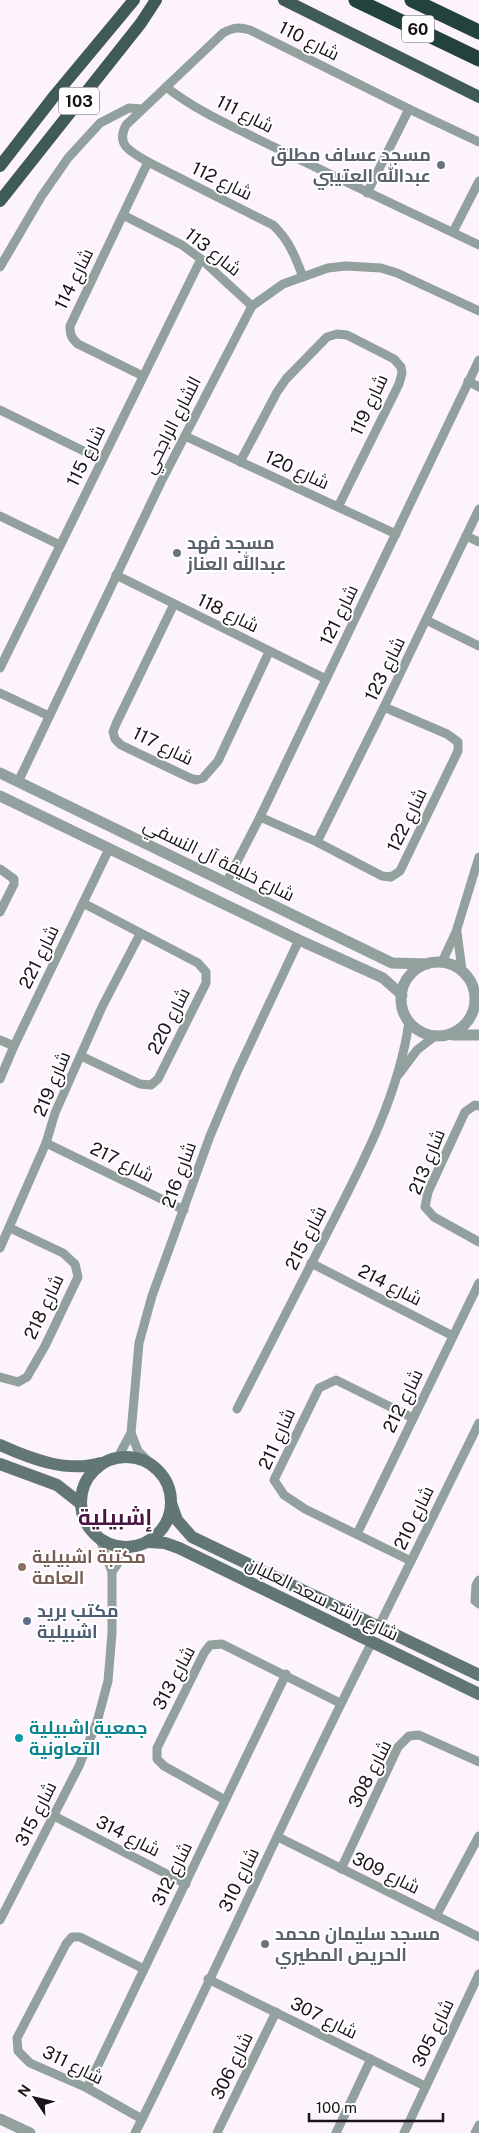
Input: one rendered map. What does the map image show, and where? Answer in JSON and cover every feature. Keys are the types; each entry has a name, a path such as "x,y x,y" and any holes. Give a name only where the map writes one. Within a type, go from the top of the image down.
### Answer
{"highway":[{"name":"60","path":"356,0 479,59"},
{"name":"60","path":"412,0 479,32"}],"main road":[{"path":"116,21 126,0"},
{"name":"103","path":"0,166 134,0"},
{"name":"103","path":"0,201 141,23 156,0"},
{"path":"141,23 167,0"},
{"path":"284,0 479,97"},
{"path":"462,88 479,92"},
{"path":"0,1445 50,1464 88,1467 118,1457 130,1456 142,1459 152,1465 163,1475 169,1488 171,1503 168,1518 160,1532 148,1542 130,1547 114,1546 100,1540 86,1524 80,1503 82,1491 86,1479 94,1469 104,1462"},
{"path":"1,1465 57,1485 80,1503"},
{"name":"شارع راشد سعد العلبان","path":"171,1503 176,1520 192,1537 479,1674"},
{"name":"شارع راشد سعد العلبان","path":"148,1542 164,1543 178,1548 479,1694"},
{"path":"422,1668 423,1660 430,1652"}],"street":[{"name":"شارع 110","path":"126,125 223,32 240,27 250,30 408,109 479,142"},
{"name":"شارع 111","path":"166,87 198,109 367,193 479,245"},
{"path":"0,267 41,197 68,158 100,123 129,108 142,109"},
{"path":"367,193 408,109"},
{"name":"شارع 112","path":"126,125 123,131 123,143 128,150 273,225 285,236 293,250 303,277"},
{"name":"114 شارع","path":"144,376 78,344 70,334 70,326 148,162"},
{"path":"453,232 479,181"},
{"name":"شارع 113","path":"123,215 182,245 201,258 252,306"},
{"name":"شارع 115","path":"0,668 201,258"},
{"name":"الشارع الراجحي","path":"18,782 116,575 252,306 274,289 328,268 346,266 381,268 397,273 479,311"},
{"name":"شارع 119","path":"240,462 277,392 286,379 327,337 337,334 347,335 394,359 398,362 402,373 399,384 338,507"},
{"name":"شارع 121","path":"226,883 260,817 479,360"},
{"path":"468,381 479,387"},
{"path":"0,410 102,460"},
{"name":"شارع 120","path":"185,436 396,534"},
{"name":"شارع 123","path":"316,842 384,707 479,509"},
{"path":"0,516 60,545"},
{"path":"466,536 479,542"},
{"name":"شارع 118","path":"116,575 268,652 326,679"},
{"name":"شارع 117","path":"174,604 113,732 121,745 190,778 196,780 203,778 218,761 268,652"},
{"path":"426,620 479,646"},
{"path":"0,693 49,716"},
{"name":"شارع 122","path":"260,817 316,842 382,876 391,877 400,871 458,751 458,742 446,734 384,707"},
{"name":"شارع خليفة آل النسفي","path":"0,774 392,963 427,964"},
{"path":"0,796 299,940 383,978 402,995"},
{"name":"شارع 221","path":"0,1079 109,849"},
{"path":"442,962 456,932 479,856"},
{"path":"0,869 14,879 14,884 0,912"},
{"name":"شارع 220","path":"81,1056 140,1084 151,1085 158,1079 206,983 206,972 198,963 83,903"},
{"path":"456,932 462,970"},
{"name":"شارع 219","path":"0,1248 46,1143 55,1113 102,1007 140,934"},
{"name":"شارع 216","path":"118,1457 131,1433 139,1343 152,1296 210,1136 237,1072 299,940"},
{"path":"440,1036 459,1030 468,1021 477,998 471,982 462,970 442,962 427,964 418,969 404,985 402,995 403,1009 409,1022 420,1032 440,1036 479,1034"},
{"name":"شارع 215","path":"237,1409 357,1175 379,1126 396,1078 409,1022"},
{"name":"شارع 215","path":"396,1078 417,1050 440,1036"},
{"path":"0,1040 14,1046"},
{"name":"شارع 213","path":"479,1106 475,1105 465,1112 428,1192 425,1207 434,1217 479,1242"},
{"name":"شارع 217","path":"46,1143 184,1210"},
{"name":"شارع 218","path":"0,1377 18,1382 27,1378 45,1346 78,1277 75,1264 62,1253 10,1228"},
{"name":"شارع 214","path":"311,1264 453,1336"},
{"name":"شارع 212","path":"357,1534 479,1283"},
{"name":"شارع 211","path":"411,1561 305,1509 284,1495 274,1480 319,1388 327,1383 336,1380 413,1418"},
{"name":"شارع 210","path":"379,1626 479,1425"},
{"path":"131,1433 138,1451 152,1465"},
{"name":"شارع 315","path":"0,1920 79,1766 97,1722 108,1681 112,1633 112,1572 100,1540"},
{"path":"112,1572 130,1547"},
{"path":"479,1580 476,1585 476,1601 479,1604"},
{"name":"شارع 310","path":"134,2133 278,1837 340,1703 372,1642"},
{"name":"شارع 313","path":"225,1800 164,1766 157,1759 157,1748 204,1653 210,1645 222,1644 286,1674 340,1703"},
{"name":"شارع 312","path":"88,2088 286,1674"},
{"name":"شارع 308","path":"341,1869 398,1747 409,1736 419,1735 479,1762"},
{"name":"شارع 314","path":"54,1816 186,1884"},
{"path":"436,1916 479,1836"},
{"name":"شارع 309","path":"278,1837 479,1937"},
{"name":"شارع 311","path":"142,2119 88,2088 30,2063 18,2051 17,2038 66,1944 72,1937 80,1937 144,1969"},
{"name":"شارع 305","path":"404,2133 479,1974"},
{"name":"شارع 307","path":"208,1979 426,2086"},
{"name":"شارع 306","path":"216,2133 276,2012"},
{"path":"336,2133 371,2059"},
{"path":"0,2119 30,2133"},
{"path":"475,2133 479,2125"}],"place":[{"name":"مسجد عساف مطلق عبدالله العتيبي","path":"441,165"},
{"name":"مسجد فهد عبدالله العناز","path":"177,553"},
{"name":"مكتبة اشبيلية العامة","path":"22,1567"},
{"name":"مكتب بريد اشبيلية","path":"27,1621"},
{"name":"جمعية اشبيلية التعاونية","path":"19,1738"},
{"name":"مسجد سليمان محمد الحريص المطيري","path":"265,1944"}],"district":[{"name":"إشبيلية","path":"115,1517"}]}
